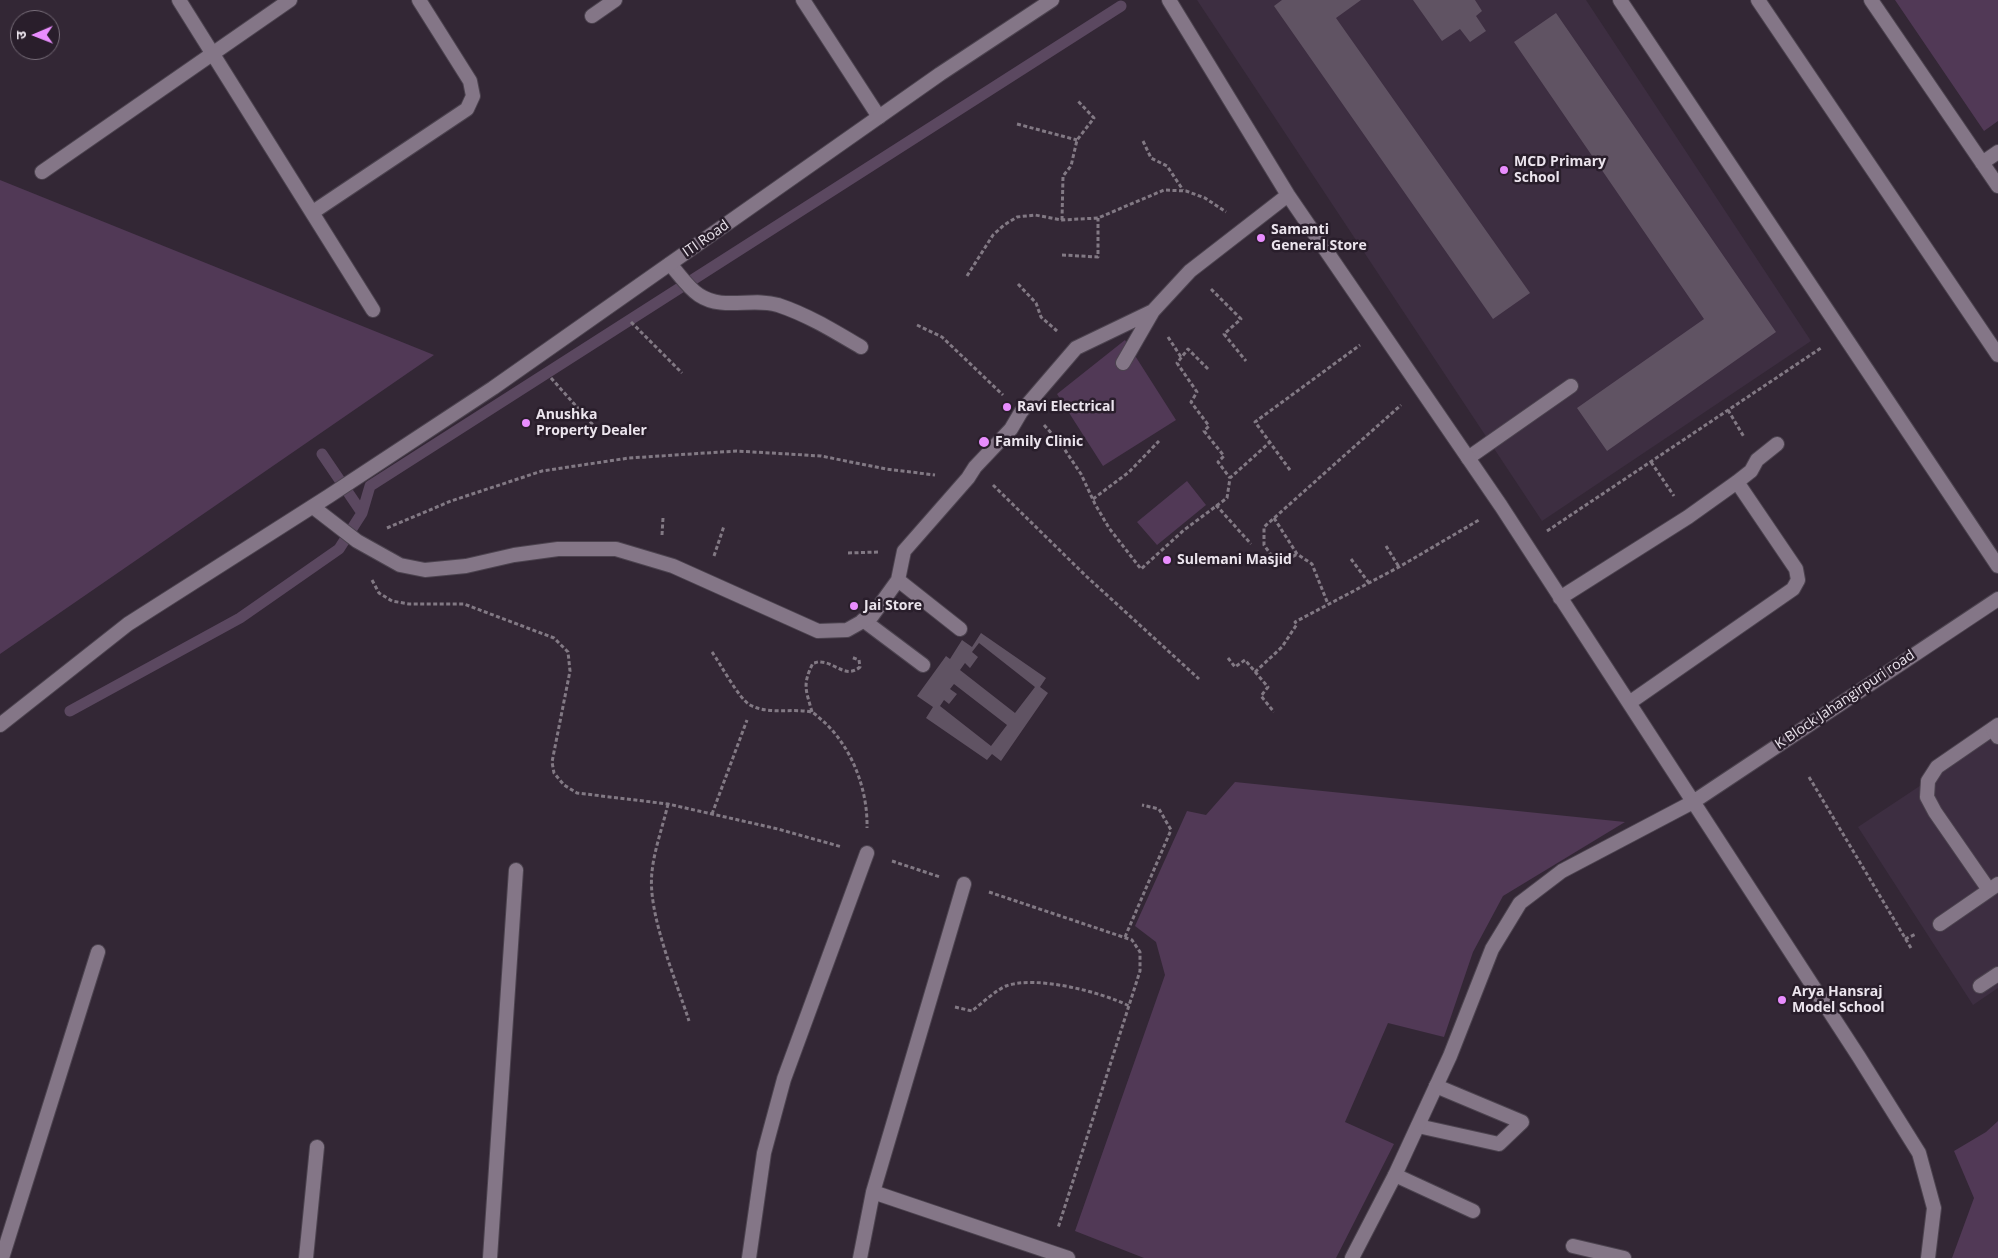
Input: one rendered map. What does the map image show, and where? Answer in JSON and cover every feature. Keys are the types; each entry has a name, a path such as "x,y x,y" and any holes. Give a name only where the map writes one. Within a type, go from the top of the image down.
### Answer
{"street":[{"path":"179,0 373,310"},
{"path":"42,172 290,0"},
{"path":"313,212 467,109 473,96 470,81 419,0"},
{"path":"592,16 615,0"},
{"path":"803,0 879,117"},
{"name":"ITI Road","path":"0,725 128,624 313,507 533,360 940,74 1052,0"},
{"path":"1169,0 1288,194 1501,506 1919,1153 1934,1208 1928,1258"},
{"path":"1620,0 1998,566"},
{"path":"1758,0 1998,356"},
{"path":"1871,0 1998,186"},
{"path":"1982,163 1998,152"},
{"path":"1123,363 1153,311 1190,271 1288,194"},
{"path":"670,264 698,295 714,302 776,304 804,314 861,347"},
{"path":"313,507 357,541 400,565 425,570 466,566 514,555 558,549 616,549 673,566 818,631 847,630 872,616 898,580 904,551 1011,429 1022,412 1076,348 1153,311"},
{"path":"1468,458 1571,386"},
{"path":"1560,598 1688,516 1737,482 1751,471 1757,460 1777,444"},
{"path":"1629,703 1793,589 1798,580 1796,569 1737,482"},
{"path":"898,580 960,629"},
{"name":"K Block Jahangirpuri road","path":"1352,1258 1395,1175 1450,1056 1492,949 1520,903 1562,871 1693,802 1998,599"},
{"path":"863,620 923,665"},
{"path":"1940,924 1994,887 1935,812 1927,798 1928,781 1938,767 1996,730"},
{"path":"749,1258 764,1153 784,1079 867,853"},
{"path":"490,1258 516,870"},
{"path":"860,1258 873,1192 964,884"},
{"path":"2,1258 98,952"},
{"path":"1980,986 1998,974"},
{"path":"1418,1126 1498,1144 1522,1122 1436,1086"},
{"path":"306,1258 317,1147"},
{"path":"1395,1175 1473,1212"},
{"path":"873,1192 1068,1258"},
{"path":"1573,1246 1624,1258"}],"path":[{"path":"1062,220 1063,176 1071,166 1077,140 1094,118 1077,100"},
{"path":"1017,124 1077,140"},
{"path":"1143,141 1151,158 1167,166 1183,191"},
{"path":"968,276 993,236 1004,225 1018,217 1035,216 1062,220 1098,218 1164,190 1183,191 1205,198 1247,226"},
{"path":"1062,255 1098,257 1098,218"},
{"path":"1190,271 1222,297 1241,319 1224,334 1246,361"},
{"path":"1018,284 1036,303 1041,316 1076,348"},
{"path":"613,304 682,372"},
{"path":"917,324 942,337 1022,412 1045,426 1062,444 1081,474 1109,528 1141,569 1184,530 1228,498 1230,478 1269,442"},
{"path":"1290,470 1255,422 1380,329"},
{"path":"1526,545 1843,334"},
{"path":"1208,369 1188,349 1177,363 1196,392 1191,402 1209,426 1204,431 1224,456 1218,462 1230,478"},
{"path":"533,360 593,425"},
{"path":"1272,556 1264,545 1264,527 1420,388"},
{"path":"1093,499 1129,472 1159,441"},
{"path":"1050,1251 1140,971 1140,952 1132,940 867,853 778,829 668,804 577,793 564,786 554,773 552,762 570,671 568,652 554,638 464,604 409,604 392,601 379,593 371,578 357,541 451,501 542,471 629,458 738,451 821,456 886,469 972,473 1199,679"},
{"path":"1651,462 1688,516"},
{"path":"1216,505 1251,544"},
{"path":"1255,672 1282,647 1297,624 1295,622 1399,567 1501,506"},
{"path":"1274,518 1297,554 1312,564 1328,604"},
{"path":"1386,546 1399,567"},
{"path":"1288,560 1297,554"},
{"path":"1350,559 1369,582"},
{"path":"712,652 750,705 772,711 812,712"},
{"path":"851,657 859,660 860,667 855,672 848,672 821,662 813,663 806,677 806,690 812,712 835,732 858,775 868,808 867,853"},
{"path":"1228,658 1235,667 1245,660 1268,687 1261,696 1274,712"},
{"path":"712,814 747,720"},
{"path":"1809,777 1911,948"},
{"path":"668,804 652,872 652,895 657,921 689,1021"},
{"path":"1125,937 1171,830 1159,809 1142,805"},
{"path":"930,1000 972,1011 1005,986 1039,982 1110,996 1129,1006"}],"shaded area":[{"name":"MCD Primary School","path":"1197,0 1586,0 1811,341 1542,521"},
{"path":"1895,0 1998,0 1998,121 1984,131"},
{"path":"0,180 434,355 0,654"},
{"path":"1125,340 1176,420 1103,466 1057,394"},
{"path":"1187,481 1206,505 1157,545 1137,522"},
{"path":"1998,734 1998,988 1973,1005 1858,827"},
{"path":"1235,782 1625,822 1503,896 1473,952 1444,1037 1388,1023 1345,1122 1394,1144 1336,1258 1144,1258 1075,1231 1165,975 1156,942 1135,926 1187,811 1206,815"},
{"path":"1998,1121 1998,1258 1952,1258 1974,1198 1954,1151 1986,1132"}],"building":[{"path":"1282,0 1361,0 1336,18 1530,293 1493,319 1274,6"},
{"path":"1413,0 1475,0 1482,11 1476,16 1486,31 1470,42 1460,29 1442,41"},
{"path":"1556,13 1776,332 1607,451 1577,408 1704,319 1514,42"},
{"path":"981,633 1046,678 1040,687 1048,693 1001,761 992,754 987,760 926,718 933,707 917,696 946,656 950,659 962,640 972,647","holes":["979,643 1035,687 1015,713 960,670 965,663 970,668 978,657 972,652","954,684 1007,725 991,746 940,706 944,700 949,704 957,694 950,689"]}],"waterway":[{"path":"70,711 240,618 339,549 362,513 370,486 1121,6"},
{"path":"322,454 362,513"}],"place":[{"name":"MCD Primary School","path":"1504,170"},
{"name":"Samanti General Store","path":"1261,238"},
{"name":"Ravi Electrical","path":"1007,407"},
{"name":"Anushka Property Dealer","path":"526,423"},
{"name":"Family Clinic","path":"984,442"},
{"name":"Sulemani Masjid","path":"1167,560"},
{"name":"Jai Store","path":"854,606"},
{"name":"Arya Hansraj Model School","path":"1782,1000"}]}
